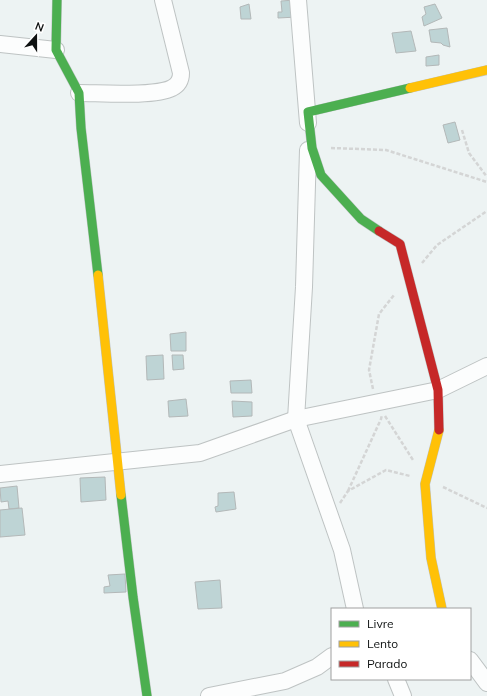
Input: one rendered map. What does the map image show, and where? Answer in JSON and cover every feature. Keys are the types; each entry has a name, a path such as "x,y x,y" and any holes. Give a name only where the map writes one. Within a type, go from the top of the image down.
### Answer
{"street":[{"path":"57,0 56,50 79,93 81,128 96,252 117,462 133,597 147,696"},
{"path":"79,93 155,93 174,88 179,83 181,74 163,0"},
{"path":"298,0 312,148 321,176 361,219 400,244 438,390 438,429 425,484 431,558 442,608"},
{"path":"0,44 56,50"},
{"path":"308,112 487,70"},
{"path":"308,112 308,188 305,272 296,419 342,550 355,608"},
{"path":"0,474 200,453 296,419 438,390 487,366"},
{"path":"209,696 285,681 317,667 331,657"},
{"path":"471,661 487,683"},
{"path":"396,680 403,696"}],"path":[{"path":"462,130 469,153 487,177"},
{"path":"312,148 386,150 487,182"},
{"path":"330,517 348,491 381,419 385,401"},
{"path":"348,491 386,470 426,480 460,494 487,508"}],"building":[{"path":"295,0 297,17 278,18 278,12 282,12 281,1"},
{"path":"249,4 251,19 241,19 240,7"},
{"path":"435,4 442,18 424,26 422,17 426,14 424,7"},
{"path":"447,28 450,47 441,43 431,42 429,30"},
{"path":"411,31 416,51 396,53 392,33"},
{"path":"439,55 439,65 426,66 426,57"},
{"path":"455,122 460,140 448,143 443,125"},
{"path":"186,332 186,351 171,351 170,334"},
{"path":"163,355 164,379 147,380 146,356"},
{"path":"172,355 183,355 184,369 173,370"},
{"path":"251,380 252,393 231,393 230,381"},
{"path":"186,399 188,416 169,417 168,401"},
{"path":"232,401 252,402 252,416 233,417"},
{"path":"105,477 106,500 81,502 80,478"},
{"path":"17,486 19,508 9,509 8,501 1,502 0,488"},
{"path":"234,492 236,509 216,512 215,507 218,506 218,493"},
{"path":"22,508 25,535 0,537 0,510"},
{"path":"125,574 126,592 104,593 104,587 110,586 108,575"},
{"path":"220,580 222,608 198,609 195,582"}],"traffic: fast":[{"path":"57,0 56,50 79,93 81,128 98,275"},
{"path":"379,231 361,219 321,175 312,148 308,112 410,88"},
{"path":"121,495 147,696"}],"traffic: slow":[{"path":"410,88 487,70"},
{"path":"98,275 121,495"},
{"path":"439,430 425,484 431,558 442,608"}],"traffic: jam":[{"path":"379,231 400,244 438,390 439,430"}]}
